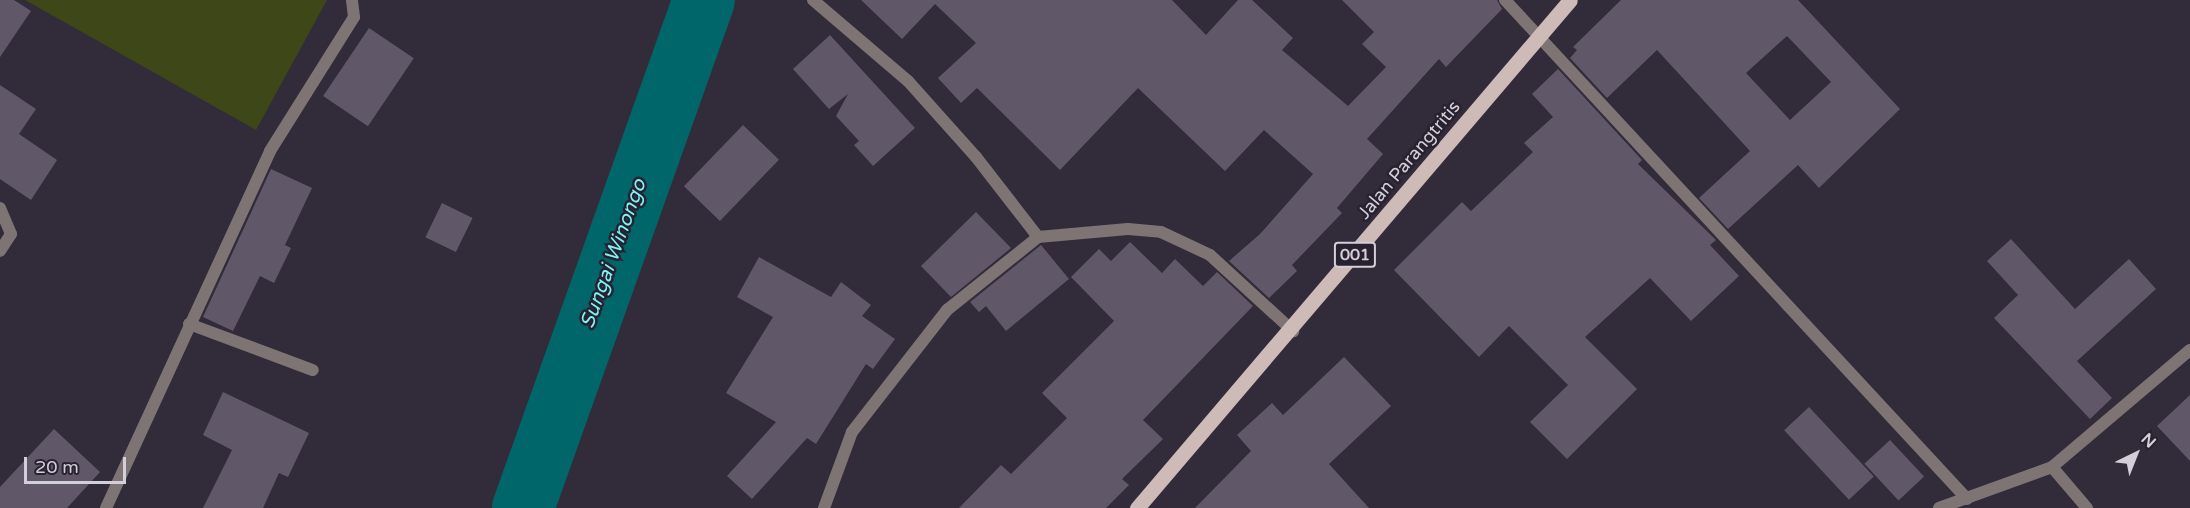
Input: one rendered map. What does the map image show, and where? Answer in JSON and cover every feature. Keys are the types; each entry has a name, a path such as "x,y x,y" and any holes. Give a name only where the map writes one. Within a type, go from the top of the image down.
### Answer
{"main road":[{"name":"Jalan Parangtritis","path":"1137,508 1293,331 1570,0"}],"street":[{"path":"111,507 189,324 270,151 354,17 352,0"},
{"path":"813,0 908,81 976,157 1038,237"},
{"path":"1506,0 1540,34 1967,499"},
{"path":"0,208 11,234 0,251"},
{"path":"825,508 852,432 940,320 1038,237 1128,229 1161,232 1210,255 1293,331"},
{"path":"189,324 313,370"},
{"path":"1939,508 2052,467 2190,350"},
{"path":"2052,467 2087,508"}],"green space":[{"path":"25,0 327,0 256,130"}],"building":[{"path":"0,0 14,0 31,11 0,57"},
{"path":"861,0 1172,0 1206,35 1238,0 1252,0 1293,38 1282,50 1348,106 1386,67 1362,44 1374,32 1342,0 1497,0 1502,9 1446,67 1439,59 1367,139 1383,154 1337,208 1342,213 1292,265 1297,271 1269,298 1229,261 1260,234 1313,174 1264,130 1225,171 1138,88 1060,170 977,88 961,103 938,78 976,43 935,4 902,39"},
{"path":"1621,0 1798,0 1900,109 1819,188 1798,165 1728,229 1699,198 1750,151 1657,50 1607,98 1570,58 1577,50 1573,47","holes":["1787,36 1831,82 1790,120 1746,73"]},
{"path":"369,28 414,58 368,126 323,96"},
{"path":"830,35 915,128 873,166 854,145 859,141 836,116 848,94 829,109 793,69"},
{"path":"1558,69 1642,160 1638,164 1716,240 1710,245 1739,276 1691,321 1650,278 1585,337 1637,389 1567,459 1530,422 1568,385 1509,326 1479,357 1394,270 1462,202 1471,211 1533,152 1524,143 1553,117 1532,94"},
{"path":"0,85 36,109 19,134 57,160 31,200 0,179"},
{"path":"743,125 779,160 720,221 684,186"},
{"path":"271,169 312,188 285,245 291,248 274,283 260,276 233,331 203,317"},
{"path":"442,203 473,218 456,252 425,237"},
{"path":"976,212 1011,248 951,297 921,266"},
{"path":"2011,239 2075,309 2129,259 2156,289 2077,361 2112,398 2090,419 1994,318 2018,295 1987,261"},
{"path":"1130,242 1162,273 1175,259 1203,286 1217,272 1253,306 1143,420 1163,439 1122,479 1129,485 1106,508 959,508 1001,465 1011,474 1067,418 1042,393 1114,321 1071,277 1099,249 1111,261"},
{"path":"1041,245 1069,279 1006,331 986,306 979,312 970,302"},
{"path":"759,257 831,297 841,282 871,305 862,316 895,339 873,369 866,364 816,444 807,438 752,499 727,476 776,422 726,393 773,317 737,297"},
{"path":"1344,357 1391,406 1329,464 1369,508 1195,508 1251,451 1237,435 1272,403 1283,415"},
{"path":"223,392 309,433 288,477 279,473 263,508 203,508 232,450 203,435"},
{"path":"2190,395 2190,461 2157,426"},
{"path":"1809,407 1874,476 1849,500 1784,430"},
{"path":"54,429 100,472 67,508 0,508 0,487"},
{"path":"1890,440 1924,477 1899,500 1864,464"}],"waterway":[{"name":"Sungai Winongo","path":"523,508 704,0"}]}
